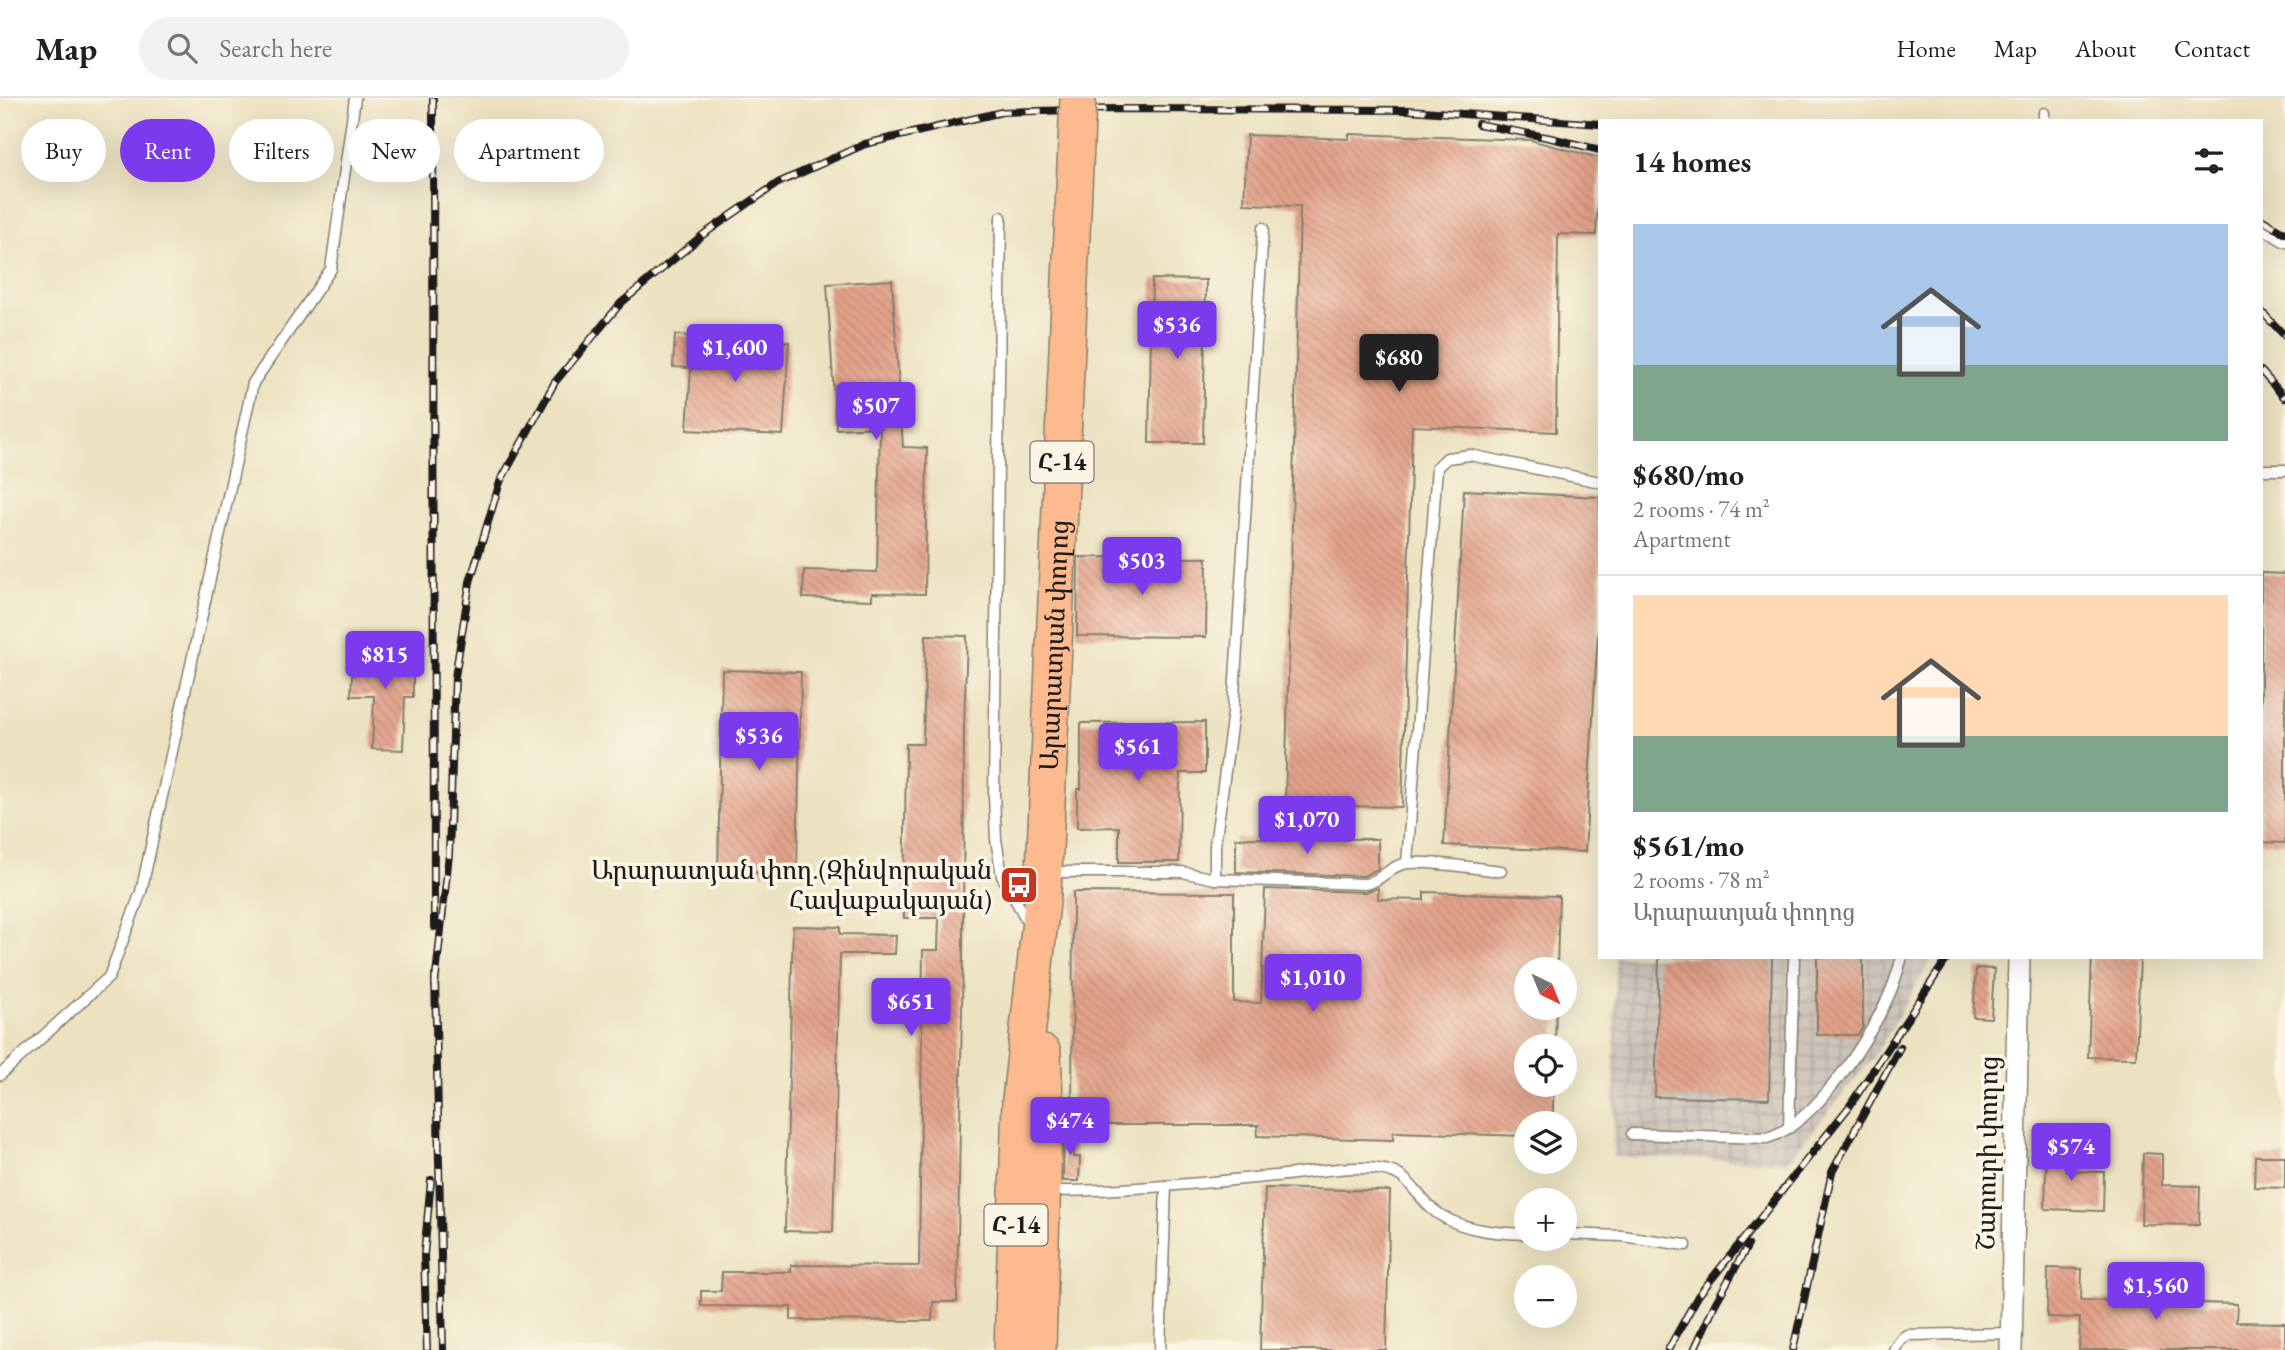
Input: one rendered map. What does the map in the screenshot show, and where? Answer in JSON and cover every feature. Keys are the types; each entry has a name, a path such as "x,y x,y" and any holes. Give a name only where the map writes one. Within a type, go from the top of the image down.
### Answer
{"main road":[{"name":"Արարատյան փողոց","path":"1012,1350 1020,1100 1044,872 1078,98"},
{"name":"Արարատյան փողոց","path":"1038,941 1045,1101 1038,1350"}],"street":[{"name":"Շարուրի փողոց","path":"2012,1341 2019,959"}],"lane":[{"path":"0,1075 109,977 141,892 253,383 331,269 355,98"},
{"path":"1001,217 994,796 996,839 1002,877 1038,941"},
{"path":"1215,879 1215,845 1233,712 1263,228"},
{"path":"2263,228 2285,242"},
{"path":"1406,863 1437,467 1447,458 1470,455 1598,482"},
{"path":"2263,470 2285,470"},
{"path":"1044,872 1182,872 1215,879 1365,884 1376,882 1389,871 1406,863 1501,871"},
{"path":"1789,1128 1794,959"},
{"path":"1632,1134 1767,1138 1779,1135 1818,1102 1860,1049 1892,988 1901,959"},
{"path":"1042,1191 1101,1191 1361,1168 1393,1172 1431,1208 1454,1224 1514,1233"},
{"path":"1160,1350 1166,1186"},
{"path":"1577,1234 1622,1236 1686,1245"},
{"path":"1894,1350 1907,1335 2012,1341"}],"shaded area":[{"path":"1615,959 1932,959 1876,1054 1787,1162 1613,1157"}],"building":[{"path":"1349,134 1530,140 1598,157 1596,235 1558,234 1556,432 1412,426 1402,807 1285,805 1300,206 1244,204 1247,135 1349,139"},
{"path":"1152,279 1206,280 1203,443 1149,443"},
{"path":"892,280 903,447 927,448 925,594 872,593 872,600 803,598 804,570 877,572 880,427 836,429 827,284"},
{"path":"675,335 789,342 783,435 687,430 691,368 673,367"},
{"path":"1464,490 1598,497 1598,631 1585,852 1444,845"},
{"path":"1078,557 1207,558 1206,637 1077,636"},
{"path":"2263,573 2285,574 2285,843 2263,842"},
{"path":"926,635 967,636 957,1302 933,1302 932,1321 791,1320 791,1307 701,1306 701,1291 721,1291 722,1272 791,1272 791,1265 919,1266 923,950 938,950 939,918 904,918 906,744 923,744"},
{"path":"366,638 401,638 400,672 413,672 413,697 405,697 403,750 372,749 374,696 351,696 352,674 365,674"},
{"path":"722,670 801,672 797,873 718,872"},
{"path":"1205,722 1205,773 1180,773 1179,862 1119,862 1119,827 1077,828 1077,789 1081,789 1081,723"},
{"path":"1236,838 1378,839 1378,869 1364,876 1236,872"},
{"path":"1378,888 1378,899 1424,900 1424,892 1559,896 1557,957 1514,957 1514,1020 1556,1020 1555,1034 1514,1034 1514,1097 1553,1097 1553,1111 1514,1111 1514,1136 1393,1132 1393,1140 1257,1136 1258,1125 1072,1125 1073,892 1234,893 1234,1002 1261,1003 1265,889 1365,892"},
{"path":"793,926 840,927 840,934 896,935 895,954 840,954 833,1232 785,1231"},
{"path":"1659,959 1772,959 1769,1099 1655,1097"},
{"path":"1817,959 1863,959 1863,1027 1858,1035 1817,1035"},
{"path":"2092,959 2140,959 2136,1058 2088,1057"},
{"path":"1976,968 1994,969 1991,1018 1973,1017"},
{"path":"1064,1128 1075,1129 1074,1157 1080,1157 1079,1181 1063,1181"},
{"path":"2047,1138 2067,1139 2066,1171 2104,1172 2103,1211 2045,1209"},
{"path":"2143,1153 2162,1154 2162,1185 2200,1186 2199,1225 2141,1224"},
{"path":"2255,1156 2285,1156 2285,1188 2254,1187"},
{"path":"1265,1188 1390,1191 1386,1350 1260,1350"},
{"path":"2048,1268 2082,1269 2081,1300 2237,1304 2236,1322 2285,1323 2285,1350 2079,1350 2080,1318 2047,1317"}],"railway":[{"path":"433,98 434,927"},
{"path":"435,985 449,854 455,677 470,582 500,482 555,382 621,303 704,234 778,183 865,144 1002,112 1116,109 1409,110 1598,124"},
{"path":"1478,124 1598,150"},
{"path":"2263,220 2285,233"},
{"path":"2263,313 2285,336"},
{"path":"2263,373 2285,398"},
{"path":"1668,1350 1698,1296 1849,1107 1947,959"},
{"path":"435,976 443,1350"},
{"path":"1793,1350 1832,1172 1900,1047"},
{"path":"427,1350 424,1255 431,1180"},
{"path":"1694,1350 1715,1304 1748,1245"}],"place":[{"name":"Արարատյան փող․(Զինվորական Հավաքակայան)","path":"1019,885"}]}
